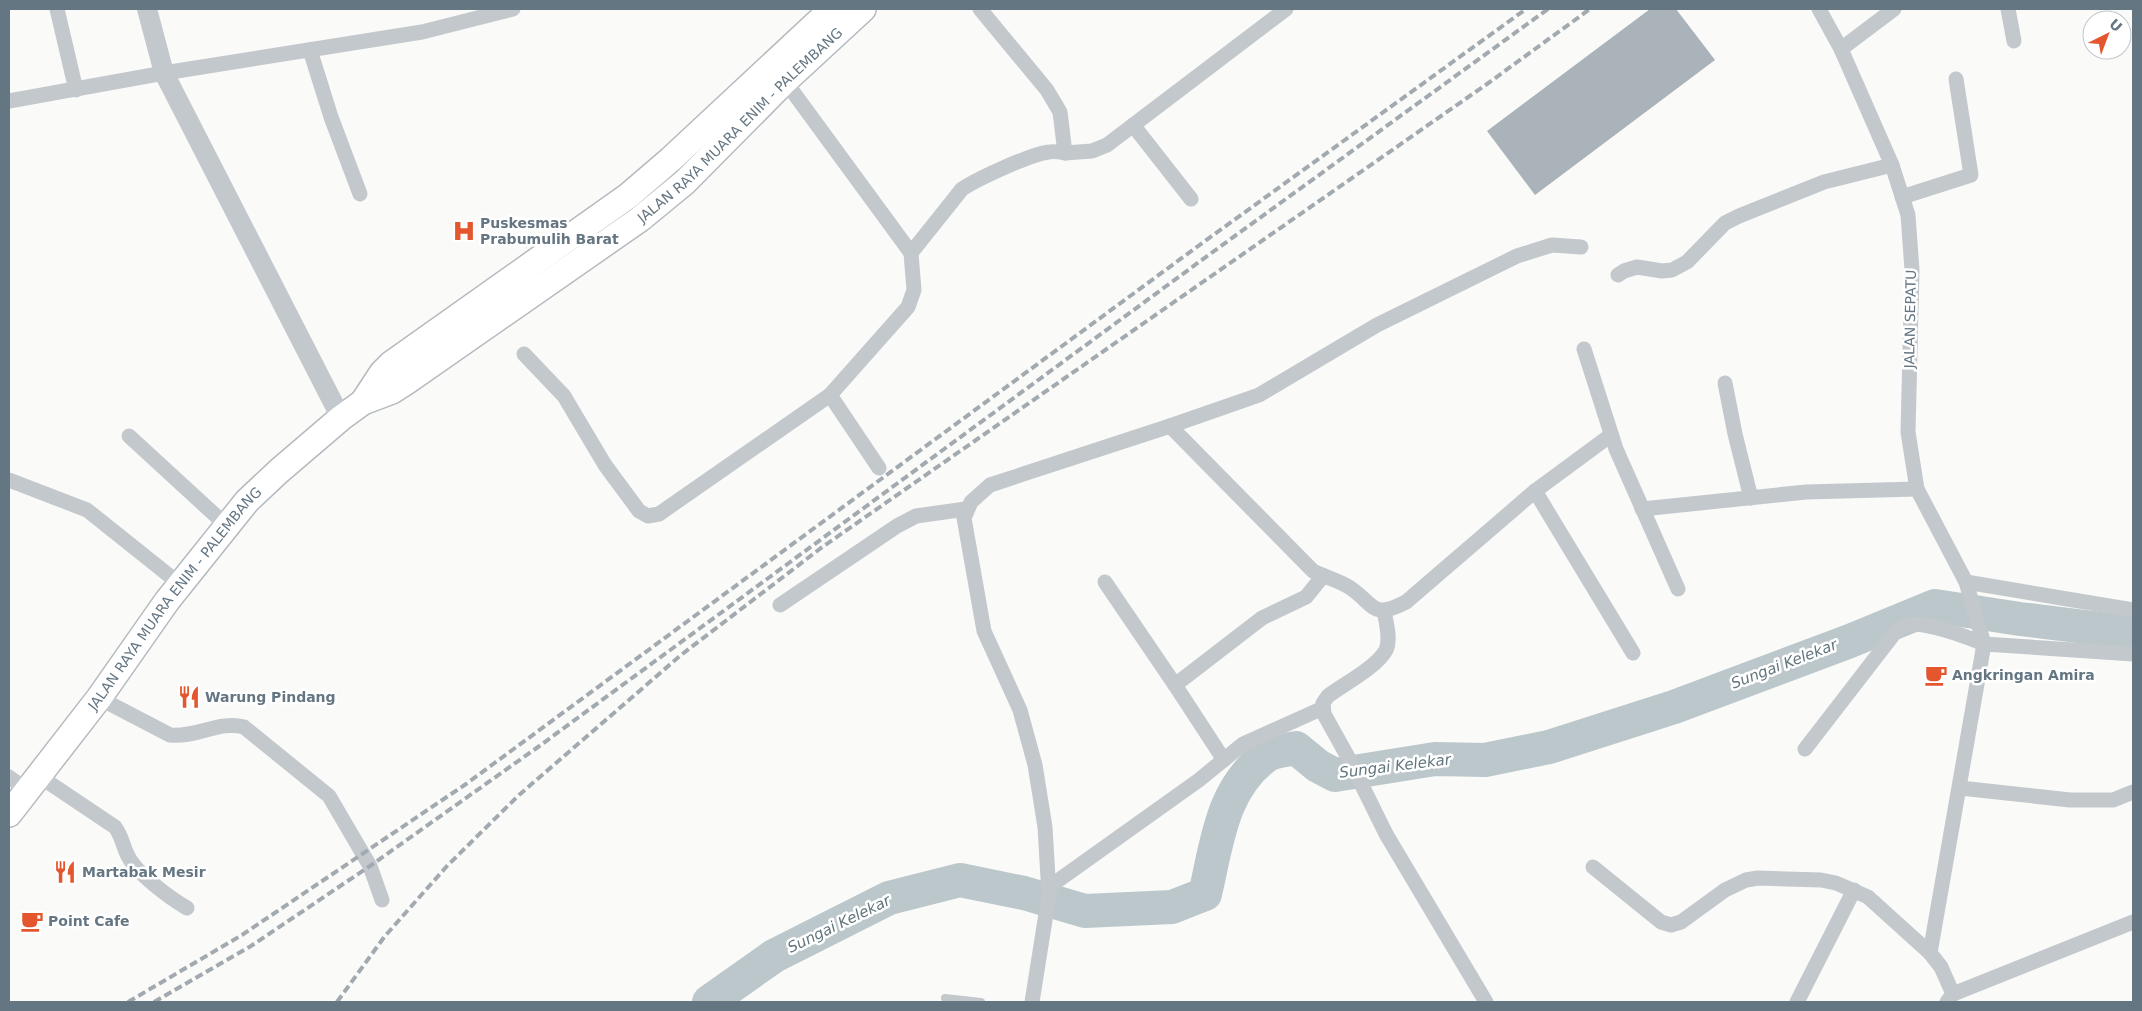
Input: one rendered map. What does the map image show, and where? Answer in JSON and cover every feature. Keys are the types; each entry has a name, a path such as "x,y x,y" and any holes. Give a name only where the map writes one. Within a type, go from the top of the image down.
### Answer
{"main road":[{"name":"JALAN RAYA MUARA ENIM - PALEMBANG","path":"9,814 25,781 99,698 167,601 247,501 341,418 363,402 406,382 640,219 686,182 832,9"},
{"name":"JALAN RAYA MUARA ENIM - PALEMBANG","path":"776,75 863,9"}],"street":[{"path":"57,9 76,90"},
{"path":"147,9 164,73 341,418"},
{"path":"9,101 164,73 422,32 488,12 513,9"},
{"path":"980,9 1047,90 1060,112 1065,153"},
{"path":"912,253 962,189 1038,155 1050,152 1092,151 1107,146 1286,9"},
{"name":"JALAN SEPATU","path":"1819,9 1841,48 1892,164 1908,215 1912,270 1908,432 1917,489 1968,586 1983,641"},
{"path":"1841,48 1894,9"},
{"path":"2008,9 2014,42"},
{"path":"310,50 330,117 360,194"},
{"path":"524,354 564,396 605,465 639,511 648,516 659,514 830,395 908,307 914,290 912,253 776,75"},
{"path":"1902,197 1971,175 1956,79"},
{"path":"1133,126 1191,199"},
{"path":"1618,275 1637,267 1662,271 1672,270 1687,262 1725,223 1739,216 1824,182 1892,164"},
{"path":"1032,1002 1049,891 1045,827 1035,765 1020,710 984,631 964,518 966,509 990,485 1259,395 1377,325 1517,256 1552,245 1581,247"},
{"path":"1584,349 1611,435 1678,589"},
{"path":"1725,383 1736,440 1752,498"},
{"path":"830,395 878,468"},
{"path":"1170,426 1313,571 1350,588 1376,610 1384,611 1406,602 1535,492 1611,435"},
{"path":"129,436 227,526"},
{"path":"9,480 87,510 181,585"},
{"path":"1642,509 1806,492 1917,489"},
{"path":"1535,492 1633,653"},
{"path":"780,605 897,526 916,516 966,509"},
{"path":"1175,684 1262,618 1306,597 1323,576"},
{"path":"1105,582 1175,684 1224,760"},
{"path":"1968,586 2133,610"},
{"path":"1384,611 1387,629 1386,649 1377,661 1328,696 1323,703 1324,714 1349,759 1386,834 1486,1002"},
{"path":"1805,748 1896,630 1907,625 1918,625 1983,641 2133,654"},
{"path":"1930,953 1960,788 1983,641"},
{"path":"99,698 170,734 182,736 230,724 244,727 329,796 370,866 382,900"},
{"path":"1049,891 1199,780 1243,744 1324,708"},
{"path":"25,781 115,827 128,857 134,865 170,898 187,908"},
{"path":"1960,788 2070,800 2113,800 2133,792"},
{"path":"1594,867 1661,922 1671,925 1681,922 1725,890 1752,879 1820,880 1836,883 1868,897 1930,953 1942,967 1950,998 2133,922"},
{"path":"1797,1002 1854,890"}],"lane":[{"path":"945,998 981,1002"}],"building":[{"path":"1650,9 1676,9 1715,60 1535,195 1487,131"}],"waterway":[{"name":"Sungai Kelekar","path":"709,1002 774,956 889,898 960,880 1024,893 1085,911 1172,907 1205,894 1218,837 1230,801 1239,784 1251,769 1266,756 1276,752 1296,748 1318,766 1335,775 1435,759 1485,760 1549,747 1674,707 1850,641 1935,606 2133,633"}],"railway":[{"path":"128,1002 242,935 466,784 1205,241 1526,9"},
{"path":"154,1002 251,946 370,866 538,747 1210,254 1548,9"},
{"path":"337,1002 385,936 447,866 519,795 681,655 821,548 1487,84 1590,9"}],"place":[{"name":"Puskesmas Prabumulih Barat","path":"464,231"},
{"name":"Angkringan Amira","path":"1936,675"},
{"name":"Warung Pindang","path":"189,697"},
{"name":"Martabak Mesir","path":"65,872"},
{"name":"Point Cafe","path":"32,921"}]}
